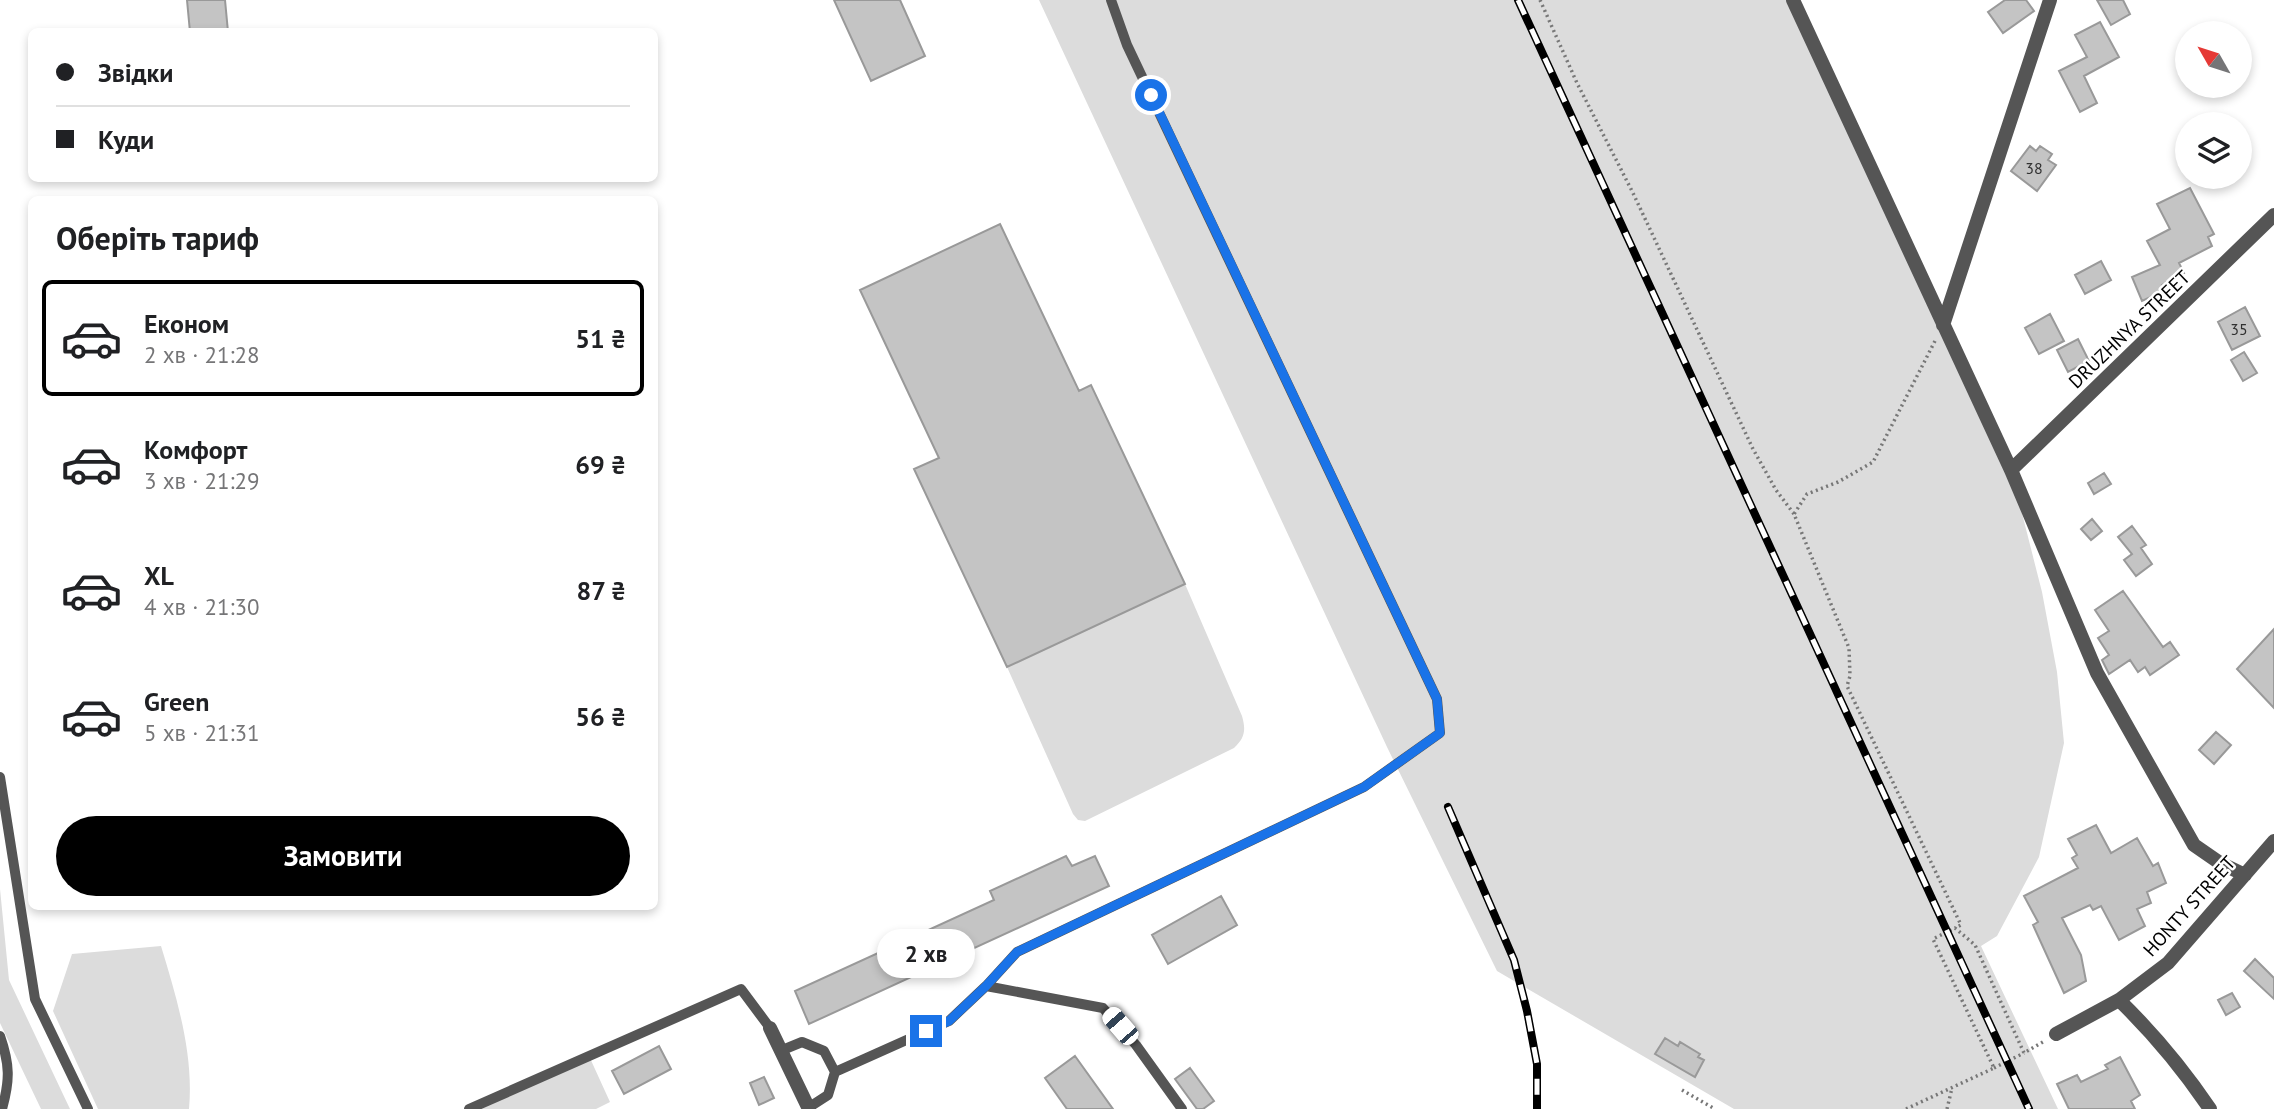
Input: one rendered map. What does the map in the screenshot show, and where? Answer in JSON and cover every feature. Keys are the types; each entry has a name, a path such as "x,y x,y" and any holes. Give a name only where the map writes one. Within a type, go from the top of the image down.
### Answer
{"street":[{"path":"1793,0 2011,470 2097,673 2194,845 2220,863 2245,875"},
{"path":"1943,325 2050,0"},
{"name":"DRUZHNYA STREET","path":"2011,470 2274,215"},
{"name":"HONTY STREET","path":"2056,1034 2119,1000 2168,963 2274,841"},
{"path":"2119,1000 2153,1033 2210,1109"},
{"path":"770,1028 808,1108"}],"lane":[{"path":"835,1072 949,1021 1017,952 1364,787 1440,733 1437,699 1128,45 1111,0"},
{"path":"0,778 35,999 88,1109"},
{"path":"986,986 1103,1007 1136,1045 1182,1109"},
{"path":"469,1109 741,989 770,1028"},
{"path":"0,1036 9,1068 9,1086 2,1109"},
{"path":"780,1051 802,1042 824,1051 835,1072 828,1095 808,1108"}],"path":[{"path":"1540,0 1577,83 1633,193 1753,449 1776,490 1794,514 1849,648 1850,676 1847,685 1961,925 1933,939 1994,1068"},
{"path":"1794,514 1807,494 1838,482 1873,462 1943,325"},
{"path":"1955,928 1975,944 2024,1053"},
{"path":"1906,1109 2024,1053 2056,1034"},
{"path":"1947,1109 1952,1088"},
{"path":"1682,1090 1715,1109"}],"shaded area":[{"path":"1039,0 1793,0 2011,470 2042,592 2057,672 2064,743 2039,857 1997,936 1981,946 2058,1109 1734,1109 1497,971 1387,747"},
{"path":"1185,584 1242,716 1242,737 1234,748 1085,821 1078,820 1007,667"},
{"path":"0,889 9,980 70,1109 41,1109 0,1023"},
{"path":"161,946 187,1047 189,1109 98,1109 53,1011 72,954"},
{"path":"589,1056 610,1102 596,1109 469,1109"}],"building":[{"path":"187,0 225,0 228,28 190,28"},
{"path":"834,0 900,0 925,56 871,81"},
{"path":"2005,0 2026,0 2034,11 2003,33 1988,12"},
{"path":"2097,0 2123,0 2130,14 2111,25"},
{"path":"2100,22 2119,57 2084,76 2097,103 2080,112 2059,71 2087,57 2075,35"},
{"path":"2030,146 2036,151 2040,146 2052,154 2048,160 2056,165 2037,191 2011,171"},
{"path":"2191,189 2214,234 2208,237 2212,246 2179,263 2184,273 2162,285 2164,291 2142,301 2132,277 2160,265 2147,241 2170,229 2157,204"},
{"path":"1000,224 1079,391 1091,385 1185,584 1007,667 914,469 939,458 860,290"},
{"path":"2101,261 2111,280 2085,294 2075,275"},
{"path":"2245,307 2260,336 2232,350 2218,322"},
{"path":"2050,314 2064,341 2039,354 2025,328"},
{"path":"2078,339 2089,361 2068,372 2057,350"},
{"path":"2244,352 2257,373 2243,381 2231,360"},
{"path":"2104,473 2111,484 2094,494 2088,483"},
{"path":"2092,519 2102,531 2091,540 2081,529"},
{"path":"2132,526 2146,545 2141,548 2152,564 2136,576 2124,560 2132,554 2118,537"},
{"path":"2123,591 2163,647 2170,642 2179,655 2150,675 2145,667 2138,672 2130,660 2109,674 2102,660 2109,655 2098,638 2109,631 2095,610"},
{"path":"2274,629 2274,708 2237,669"},
{"path":"2216,732 2231,745 2214,764 2199,750"},
{"path":"2096,825 2111,853 2137,838 2153,866 2158,863 2166,883 2147,892 2151,903 2137,909 2145,926 2119,940 2101,906 2093,910 2090,905 2062,918 2081,955 2086,981 2064,993 2033,925 2038,922 2024,896 2078,868 2072,858 2077,855 2068,839"},
{"path":"1066,856 1072,866 1095,856 1109,886 809,1024 795,991 994,900 990,891"},
{"path":"1221,896 1237,925 1168,964 1152,935"},
{"path":"2255,959 2274,978 2274,999 2244,971"},
{"path":"2232,993 2240,1007 2226,1015 2218,1000"},
{"path":"1665,1038 1678,1046 1680,1042 1700,1054 1698,1057 1704,1060 1695,1077 1655,1054"},
{"path":"659,1046 671,1069 624,1094 612,1071"},
{"path":"1075,1056 1113,1109 1067,1109 1045,1078"},
{"path":"2120,1057 2140,1095 2131,1101 2135,1109 2069,1109 2057,1084 2077,1075 2081,1082 2108,1069 2105,1065"},
{"path":"1190,1068 1214,1101 1203,1109 1197,1109 1175,1079"},
{"path":"764,1077 774,1098 759,1105 750,1083"}],"railway":[{"path":"1518,0 2029,1109"},
{"path":"1448,807 1514,960 1537,1064 1537,1109"}],"route":[{"path":"926,1031 949,1021 1017,952 1364,787 1440,733 1437,699 1151,95"}]}
